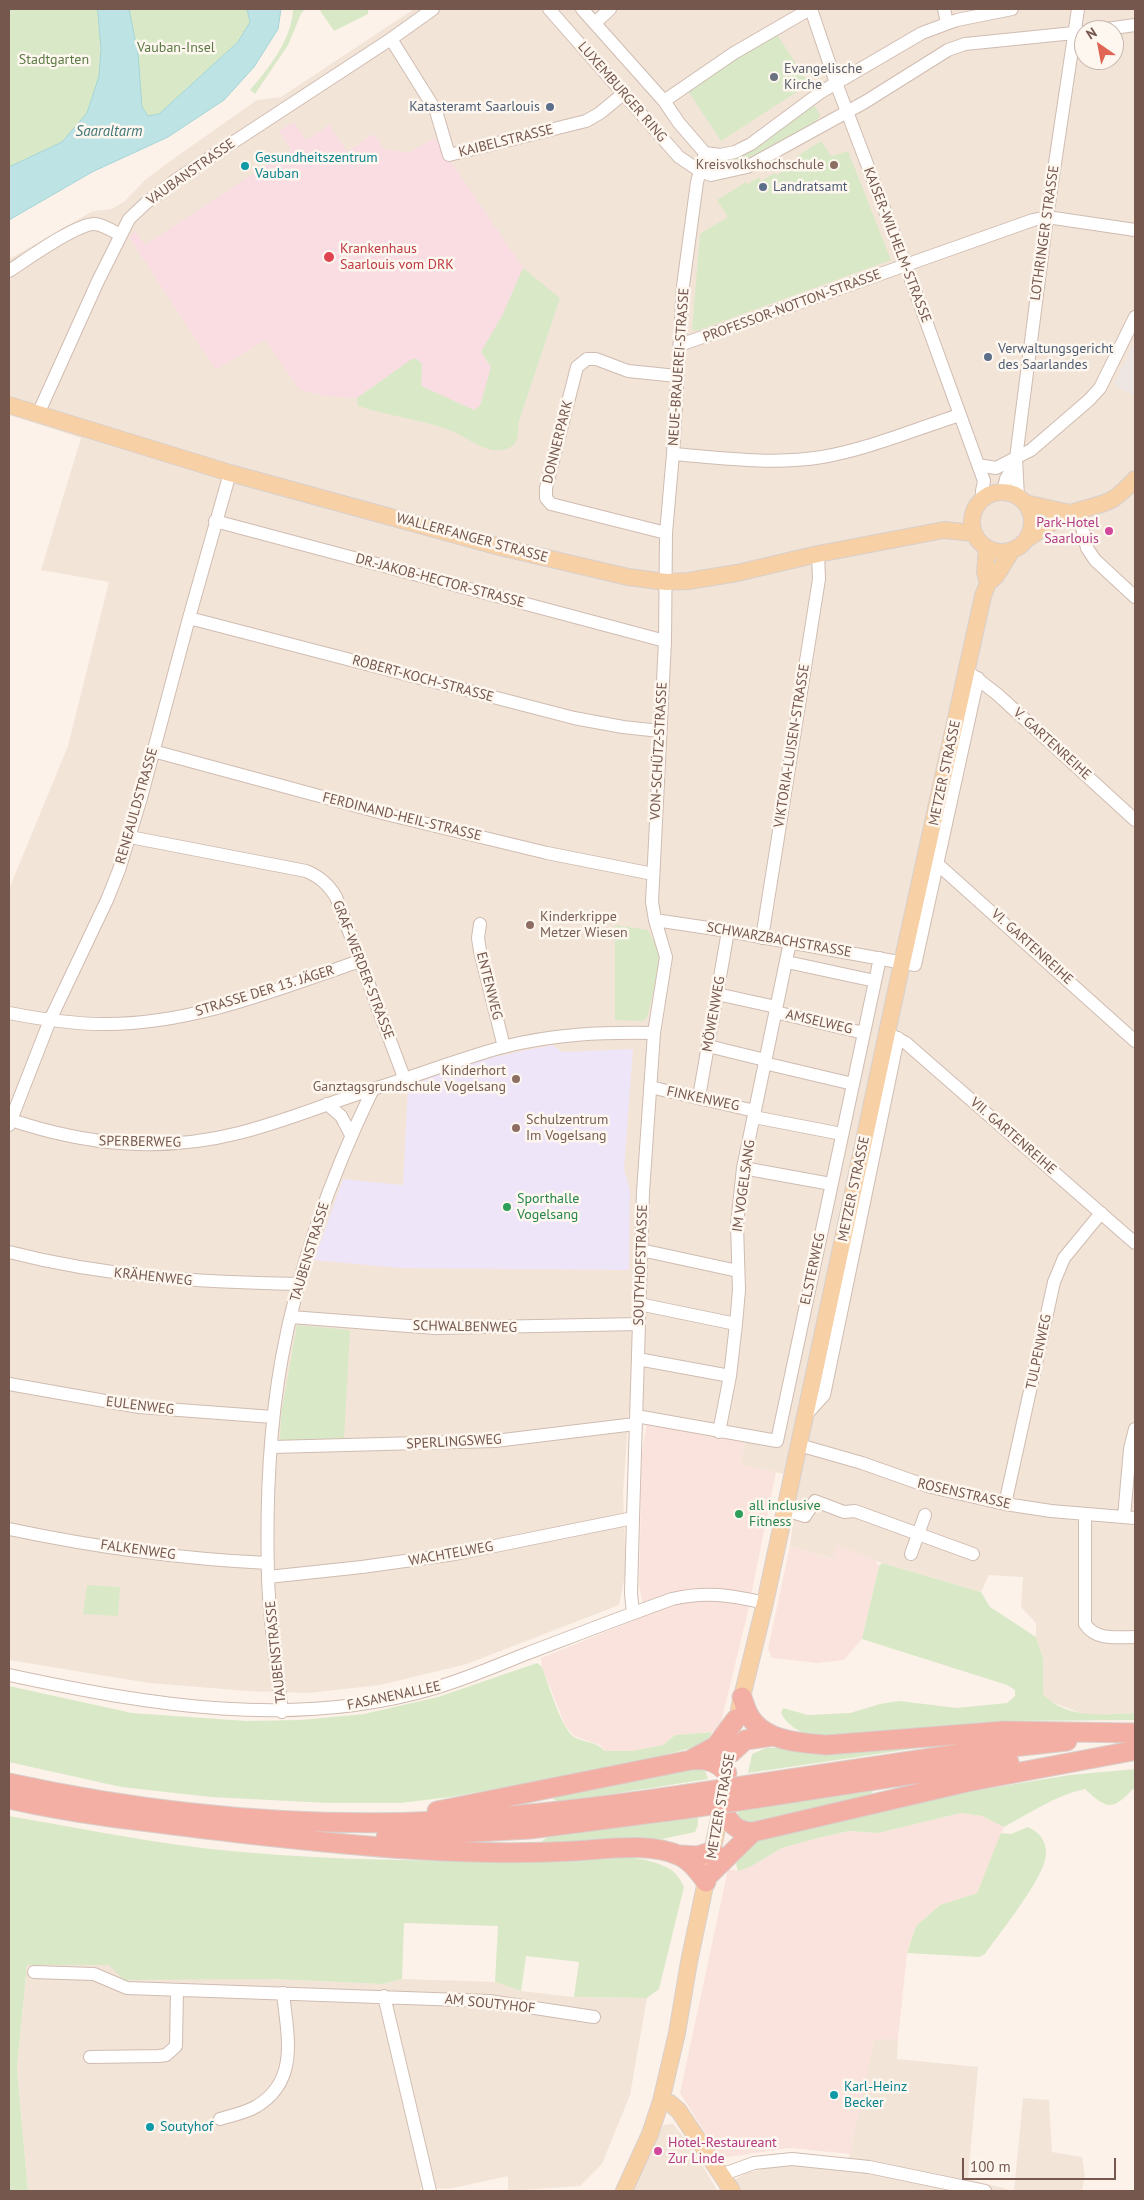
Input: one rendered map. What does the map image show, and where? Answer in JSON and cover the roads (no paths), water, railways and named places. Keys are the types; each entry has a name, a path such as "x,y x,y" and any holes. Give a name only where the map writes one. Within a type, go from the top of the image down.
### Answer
{"highway":[{"path":"742,1697 748,1714 754,1722 774,1736 803,1743 826,1745 1004,1731 1135,1743"},
{"path":"691,1760 716,1746 736,1719"},
{"path":"731,1753 745,1740 774,1736"},
{"path":"247,1834 336,1837 530,1830 985,1750 1135,1743"},
{"path":"721,1808 735,1828 743,1832 753,1832 1135,1743"},
{"path":"314,1822 362,1820 424,1813 691,1760 708,1759 718,1764 727,1773"},
{"path":"9,1783 84,1798 149,1808 314,1822 459,1820 683,1802"},
{"path":"9,1799 84,1814 148,1823 309,1842 403,1849 556,1852 622,1848 655,1849 680,1855 701,1856 713,1851"},
{"path":"680,1855 707,1879 753,1832"}],"main road":[{"name":"WALLERFANGER STRASSE","path":"9,405 230,473 500,547 628,577 666,582 737,574 818,554 944,530 974,533"},
{"path":"1074,512 994,494 973,514 974,533 987,548 997,552 1012,550 1044,528 1074,512 1106,504 1121,495 1135,479"},
{"path":"1027,539 1032,519 1028,502"},
{"name":"WALLERFANGER STRASSE","path":"944,530 973,514"},
{"name":"METZER STRASSE","path":"987,548 985,572 988,583"},
{"name":"METZER STRASSE","path":"624,2191 650,2134 661,2100 677,2033 689,1962 713,1851 736,1719 765,1603 805,1416 893,1036 902,963 932,860 972,675 983,596 988,583 996,576 1012,550"},
{"path":"661,2100 670,2103 679,2112 732,2191"}],"street":[{"name":"VAUBANSTRASSE","path":"38,414 129,219 177,179 391,39 433,9"},
{"name":"LUXEMBURGER RING","path":"549,9 679,157 700,172"},
{"name":"LUXEMBURGER RING","path":"582,9 664,101 679,123 705,153"},
{"path":"595,22 610,9"},
{"path":"664,101 734,53 810,9"},
{"name":"KAISER-WILHELM-STRASSE","path":"810,9 846,112 906,266 984,481 994,494"},
{"path":"944,9 947,23"},
{"path":"705,153 720,155 743,148 836,83 922,33 947,23 1012,9"},
{"path":"700,172 711,175 747,167 885,90 948,50 965,44 1074,33"},
{"name":"KAIBELSTRASSE","path":"391,39 436,111 449,155 586,121 600,113 623,94"},
{"name":"LOTHRINGER STRASSE","path":"994,494 1006,479 1015,461 1047,217 1074,66"},
{"name":"NEUE-BRAUEREI-STRASSE","path":"666,582 666,533 673,454 683,286 700,172 705,153"},
{"name":"PROFESSOR-NOTTON-STRASSE","path":"680,345 997,232 1047,217 1135,230"},
{"path":"9,271 65,236 85,226 94,224 105,227 120,235"},
{"path":"978,465 996,468 1015,461 1031,450 1100,388 1135,317"},
{"name":"DONNERPARK","path":"666,533 551,504 546,498 546,488 577,367 588,359 596,359 628,370 677,376"},
{"path":"673,454 762,460 822,457 849,451 960,415"},
{"name":"LOTHRINGER STRASSE","path":"1015,461 1028,502"},
{"name":"RENEAULDSTRASSE","path":"10,1122 50,1020 107,900 130,837 188,618 230,473"},
{"path":"1074,512 1088,548 1095,560 1135,597"},
{"name":"DR.-JAKOB-HECTOR-STRASSE","path":"215,521 665,641"},
{"name":"VIKTORIA-LUISEN-STRASSE","path":"762,938 819,579 818,554"},
{"name":"VON-SCHÜTZ-STRASSE","path":"655,920 652,902 665,641 666,582"},
{"name":"ROBERT-KOCH-STRASSE","path":"188,618 574,718 660,731"},
{"name":"V. GARTENREIHE","path":"972,675 1135,820"},
{"name":"FERDINAND-HEIL-STRASSE","path":"153,751 395,816 547,853 653,874"},
{"name":"GRAF-WERDER-STRASSE","path":"130,837 306,870 320,877 336,897 405,1080"},
{"name":"VI. GARTENREIHE","path":"932,860 1135,1041"},
{"name":"SCHWARZBACHSTRASSE","path":"655,920 728,931 902,963"},
{"name":"SOUTYHOFSTRASSE","path":"633,1613 631,1594 641,1250 654,1033 666,957 655,920"},
{"name":"ENTENWEG","path":"480,924 478,938 480,951 504,1047"},
{"name":"MÖWENWEG","path":"699,1097 728,931"},
{"name":"IM VOGELSANG","path":"719,1432 730,1376 736,1324 737,1225 744,1168 764,1061 790,942"},
{"name":"ELSTERWEG","path":"636,1420 777,1441 880,958"},
{"name":"STRASSE DER 13. JÄGER","path":"9,1013 80,1024 136,1023 199,1013 263,994 360,961"},
{"name":"SCHWARZBACHSTRASSE","path":"786,962 874,981"},
{"name":"AMSELWEG","path":"717,994 864,1033"},
{"path":"373,1089 504,1047 553,1037 626,1032 654,1033"},
{"name":"VII. GARTENREIHE","path":"893,1036 1135,1243"},
{"path":"708,1046 853,1084"},
{"name":"FINKENWEG","path":"650,1088 699,1097 755,1114 842,1134"},
{"name":"SPERBERWEG","path":"10,1122 58,1135 87,1140 163,1145 186,1144 239,1134 373,1089"},
{"name":"TAUBENSTRASSE","path":"282,1712 268,1577 273,1417 282,1357 299,1284 321,1214 351,1135 373,1089"},
{"path":"326,1104 341,1116 351,1135"},
{"path":"744,1168 831,1184"},
{"name":"TULPENWEG","path":"1005,1504 1054,1282 1064,1258 1101,1213"},
{"path":"641,1250 738,1270"},
{"name":"KRÄHENWEG","path":"9,1252 86,1269 130,1276 190,1281 299,1284"},
{"path":"639,1304 736,1324"},
{"name":"SCHWALBENWEG","path":"291,1317 435,1328 638,1324"},
{"path":"638,1359 730,1376"},
{"name":"EULENWEG","path":"9,1384 139,1407 273,1417"},
{"name":"SPERLINGSWEG","path":"272,1447 495,1441 636,1420"},
{"path":"1130,1517 1130,1448 1135,1429"},
{"name":"ROSENSTRASSE","path":"799,1446 838,1455 927,1486 1005,1504 1085,1515 1130,1517"},
{"path":"785,1510 805,1516 815,1501 844,1512 854,1511 972,1554"},
{"path":"911,1554 925,1515"},
{"path":"1085,1515 1085,1624 1090,1632 1099,1636 1135,1637"},
{"name":"WACHTELWEG","path":"268,1577 380,1565 455,1554 633,1518"},
{"name":"FALKENWEG","path":"9,1529 62,1540 132,1550 193,1558 268,1563"},
{"name":"FASANENALLEE","path":"9,1675 146,1702 226,1710 282,1712 362,1705 434,1688 672,1599 700,1594 737,1596 765,1603"},
{"name":"AM SOUTYHOF","path":"34,1972 94,1974 127,1988 489,2001 594,2017"},
{"path":"90,2057 159,2056 172,2052 176,2046 177,1990"},
{"path":"220,2119 258,2106 284,2076 288,2051 283,1993"},
{"path":"384,1996 430,2191"},
{"path":"722,2175 754,2163 792,2159 869,2167 943,2186 985,2191"}],"water":[{"name":"Saaraltarm","path":"98,9 129,9 138,54 142,107 148,116 159,114 238,42 250,22 247,9 281,9 278,29 254,67 224,100 168,137 92,172 9,220 9,167 62,142 87,113 99,76 101,49"}],"place":[{"name":"Evangelische Kirche","path":"774,77"},
{"name":"Katasteramt Saarlouis","path":"550,107"},
{"name":"Kreisvolkshochschule","path":"834,165"},
{"name":"Gesundheitszentrum Vauban","path":"245,166"},
{"name":"Landratsamt","path":"763,187"},
{"name":"Krankenhaus Saarlouis vom DRK","path":"329,257"},
{"name":"Verwaltungsgericht des Saarlandes","path":"988,357"},
{"name":"Park-Hotel Saarlouis","path":"1109,531"},
{"name":"Kinderkrippe Metzer Wiesen","path":"530,925"},
{"name":"Kinderhort Ganztagsgrundschule Vogelsang","path":"516,1079"},
{"name":"Schulzentrum Im Vogelsang","path":"516,1128"},
{"name":"Sporthalle Vogelsang","path":"507,1207"},
{"name":"all inclusive Fitness","path":"739,1514"},
{"name":"Karl-Heinz Becker","path":"834,2095"},
{"name":"Soutyhof","path":"150,2127"},
{"name":"Hotel-Restaureant Zur Linde","path":"658,2151"}],"park label":[{"name":"Vauban-Insel","path":"176,48"},
{"name":"Stadtgarten","path":"54,60"}]}
